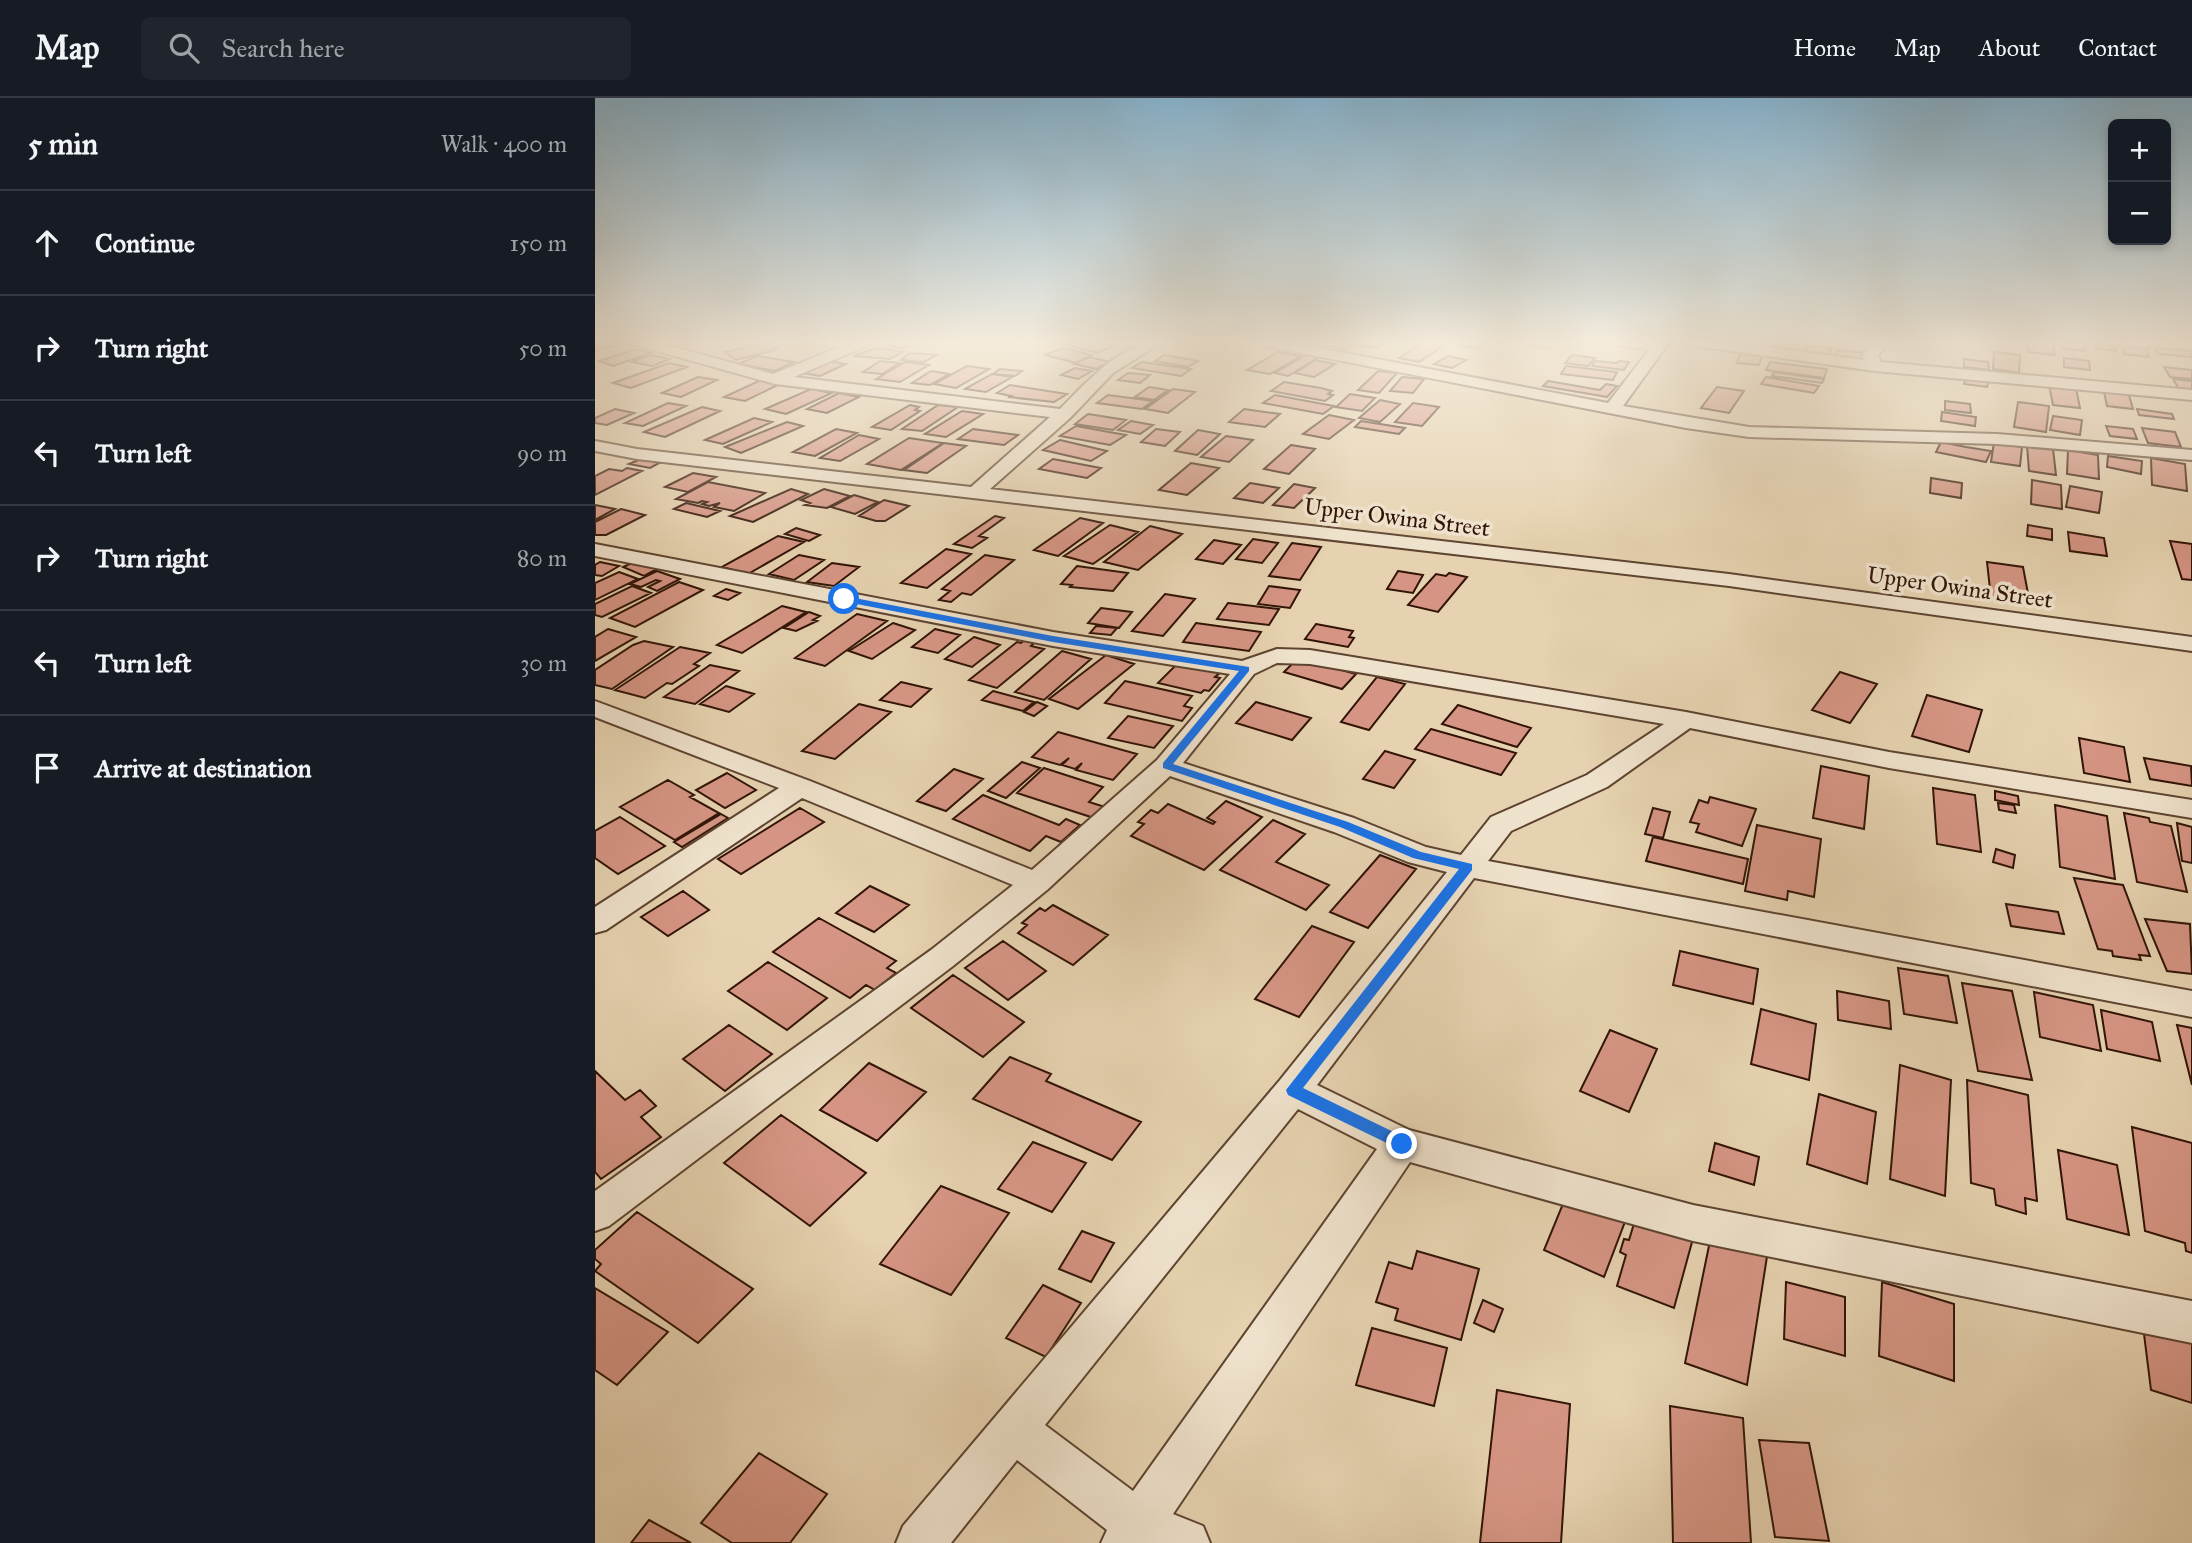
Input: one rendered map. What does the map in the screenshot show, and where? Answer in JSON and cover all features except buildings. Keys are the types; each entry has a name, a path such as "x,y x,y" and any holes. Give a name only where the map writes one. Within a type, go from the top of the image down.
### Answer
{"street":[{"path":"1018,408 1064,414"},
{"path":"975,493 1070,408"},
{"path":"1615,408 1749,432 1997,439 2192,455"},
{"name":"Upper Owina Street","path":"599,449 1729,580 2192,644"},
{"path":"595,550 1053,639 1246,669"},
{"path":"595,1213 942,958 1036,883 1166,766 1246,669 1261,658 1285,654 1310,657 1686,720 1889,760 2192,810"},
{"path":"598,711 800,787 1036,883"},
{"path":"921,1543 1293,1090 1501,824 1597,780 1686,720"},
{"path":"1166,766 1344,825 1417,855 1467,867 2192,1004"},
{"path":"595,922 800,787"},
{"path":"1293,1090 1402,1144 1693,1223 2192,1322"},
{"path":"1132,1533 1402,1144"},
{"path":"1014,1430 1132,1533 1186,1543"}],"route":[{"path":"844,599 1053,639 1246,669 1166,766 1344,825 1417,855 1467,867 1293,1090 1402,1144"}]}
